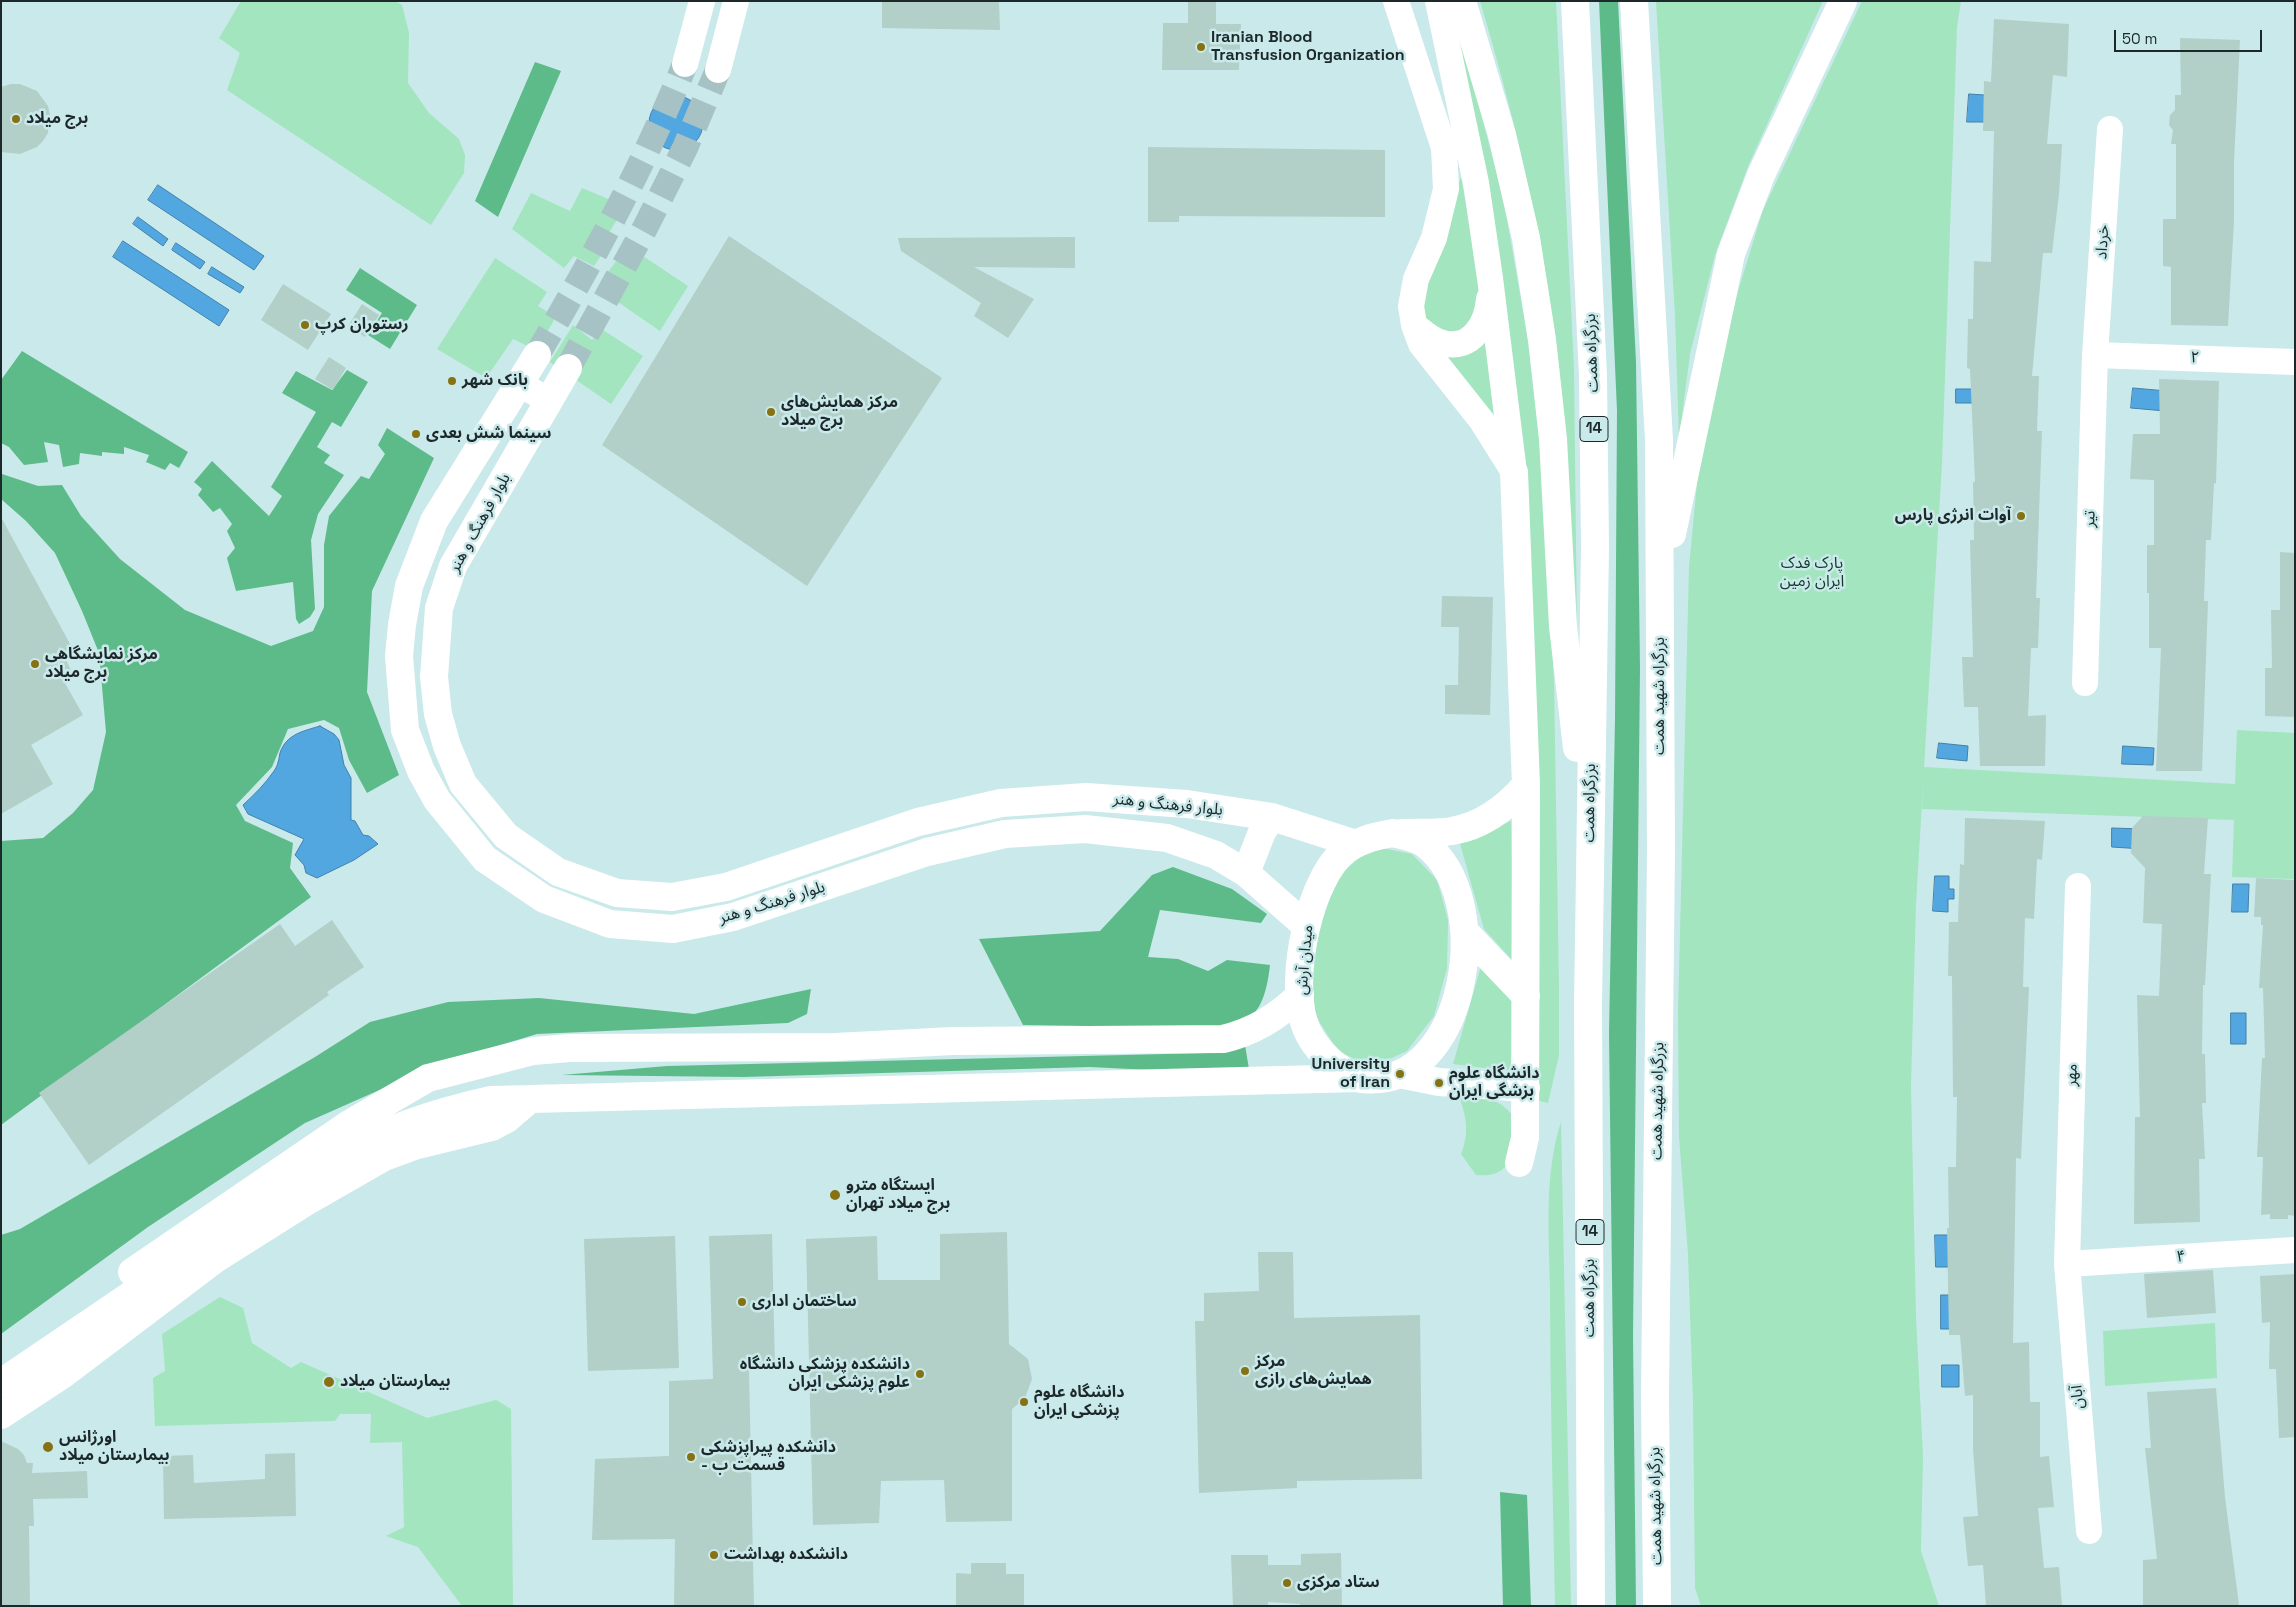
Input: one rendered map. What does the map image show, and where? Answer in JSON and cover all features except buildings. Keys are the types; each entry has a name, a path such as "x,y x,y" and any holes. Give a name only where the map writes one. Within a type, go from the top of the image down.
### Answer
{"main road":[{"path":"1462,1 1504,144 1526,238 1542,340 1553,439 1563,626 1589,858"},
{"name":"بزرگراه همت","path":"1575,1 1593,376 1595,547 1589,858 1591,1606"},
{"path":"1634,1 1647,190 1659,440 1659,597"},
{"path":"1659,597 1690,438 1730,254 1761,175 1842,3"},
{"name":"بلوار فرهنگ و هنر","path":"537,355 434,521 409,586 399,656 404,730 421,771 437,800 485,860 544,900 610,924 673,929 733,917 927,852 1006,834 1085,828 1167,838 1216,855 1246,873 1305,925"},
{"name":"بلوار فرهنگ و هنر","path":"568,368 454,566 439,608 434,677 438,714 447,746 463,784 506,836 558,872 617,893 644,897 672,897 726,887 918,822 1001,803 1086,798 1187,804 1272,817 1356,844"},
{"path":"1514,472 1526,785 1526,1088 1525,1138 1519,1163"},
{"name":"بزرگراه شهید همت","path":"1657,1606 1655,1395 1660,850 1659,597"},
{"path":"1393,833 1452,831 1475,823 1500,810 1526,785"},
{"path":"1167,838 1185,833 1192,824 1193,815 1187,804"},
{"path":"1246,873 1262,832 1272,817"},
{"name":"میدان آرش","path":"1393,833 1424,843 1447,866 1459,895 1466,932 1464,972 1456,1004 1446,1027 1434,1046 1399,1074 1378,1079 1360,1078 1329,1060 1314,1043 1303,1022 1300,995 1305,925 1314,900 1328,873 1346,850 1367,838 1393,833"},
{"path":"1466,932 1526,996"},
{"path":"1,1363 237,1198 349,1124 428,1078 452,1070 533,1051 570,1048 835,1047 953,1041 1223,1039 1244,1034 1267,1022 1300,995"},
{"path":"1399,1074 1439,1082 1526,1088"},
{"path":"1,1383 330,1160 364,1140 424,1117 455,1108 491,1100 1360,1078"},
{"path":"1,1415 62,1375 214,1260 309,1200 384,1157 414,1146 492,1127 507,1119 530,1099"}],"street":[{"path":"685,64 702,1"},
{"path":"718,70 736,1"},
{"path":"1396,1 1444,148 1446,189 1434,238 1416,279 1411,306 1414,325 1421,344 1482,420 1514,472"},
{"path":"1438,1 1476,183 1514,472"},
{"name":"خرداد","path":"2095,354 2110,129"},
{"path":"1414,325 1432,339 1444,344 1462,343 1475,336 1484,321 1490,278"},
{"name":"۲","path":"2095,354 2295,362"},
{"name":"تیر","path":"2084,683 2095,354"},
{"path":"520,384 550,401"},
{"name":"مهر","path":"2067,1264 2078,886"},
{"name":"۴","path":"2067,1264 2295,1250"},
{"name":"آبان","path":"2067,1264 2089,1531"}],"green space":[{"path":"241,1 395,1 402,5 409,33 408,83 429,113 459,139 465,155 464,173 431,225 227,90 240,53 219,38"},
{"path":"1480,1 1556,1 1574,369 1577,633 1566,441 1559,364 1548,285 1523,162 1503,81"},
{"path":"1599,1 1618,1 1636,362 1640,668 1633,1336 1636,1606 1616,1606 1609,1033 1615,719 1617,411"},
{"path":"1656,1 1823,1 1749,164 1715,255 1690,354 1679,439 1675,315"},
{"name":"پارک فدک ایران زمین","path":"1862,1 1961,1 1957,27 1942,463 1916,904 1911,1086 1916,1317 1923,1456 1921,1551 1939,1606 1701,1606 1695,1588 1693,1402 1688,1254 1679,1136 1678,1013 1689,567 1698,473 1711,394 1739,288 1763,210"},
{"path":"1453,8 1503,197 1529,345 1538,421 1554,682 1559,990 1559,1055 1548,1103 1536,1100 1534,760"},
{"path":"535,62 561,71 498,217 475,201"},
{"path":"1461,177 1474,244 1481,298 1471,327 1450,335 1423,318 1427,274"},
{"path":"582,188 625,206 609,233 614,236 594,266 574,256 564,268 512,229 531,193 570,211"},
{"path":"628,246 688,286 660,331 618,302 625,291 604,277"},
{"path":"495,258 547,292 538,306 556,317 536,350 513,339 486,378 437,349"},
{"path":"360,268 417,305 390,349 368,335 382,313 346,290"},
{"path":"573,325 592,340 600,328 643,356 611,404 550,362"},
{"path":"1490,333 1504,445 1436,351"},
{"path":"22,351 188,452 179,468 170,463 165,470 146,462 149,455 124,447 124,454 102,452 102,456 80,453 79,464 63,467 59,445 44,442 48,462 24,465 9,447 1,443 1,380"},
{"path":"347,370 368,382 341,427 332,422 317,447 330,455 324,463 344,475 318,514 311,540 315,609 310,617 299,624 296,619 293,582 236,591 227,558 235,548 227,531 232,524 220,508 213,512 198,495 202,489 194,482 212,461 269,516 282,496 271,487 316,412 282,393 296,371 332,390"},
{"path":"387,428 434,458 372,591 367,692 399,775 367,793 349,760 339,728 324,720 288,729 272,767 236,805 245,821 293,843 290,868 311,897 1,1125 1,841 43,838 73,813 93,790 106,732 99,653 55,553 26,521 1,499 2,474 38,486 62,485 81,516 120,559 185,610 271,646 313,631 324,607 324,545 329,516 361,476 369,479 385,454 378,445"},
{"path":"2237,730 2295,733 2295,879 2232,877 2234,820 1922,809 1924,767 2235,784"},
{"path":"1511,821 1514,962 1484,929 1459,840"},
{"path":"1382,848 1412,854 1437,880 1448,920 1447,968 1434,1016 1407,1051 1385,1061 1359,1061 1338,1051 1315,1015 1312,959 1324,910 1342,873 1360,857"},
{"path":"1173,867 1232,889 1267,914 1261,923 1160,910 1148,957 1178,959 1208,971 1227,960 1270,965 1264,994 1253,1014 1242,1021 1221,1028 1023,1025 979,939 1100,931 1152,875"},
{"path":"1481,966 1507,991 1515,1010 1517,1020 1516,1041 1508,1071 1453,1064"},
{"path":"811,989 807,1014 788,1023 537,1034 438,1064 305,1123 148,1227 1,1334 1,1235 20,1229 315,1057 370,1022 448,1002 539,998 694,1014"},
{"path":"1245,1045 1250,1075 1090,1067 743,1077 562,1075 667,1066 1208,1053"},
{"path":"1466,1094 1500,1104 1515,1119 1512,1151 1505,1167 1499,1172 1489,1175 1476,1175 1461,1154 1466,1126 1460,1099"},
{"path":"1561,1122 1571,1606 1555,1606 1549,1204 1552,1162"},
{"path":"220,1297 243,1308 252,1343 291,1368 301,1362 427,1418 496,1400 511,1409 513,1606 462,1606 418,1547 386,1536 404,1527 402,1442 370,1443 371,1414 340,1414 335,1421 155,1426 153,1378 165,1371 162,1334"},
{"path":"2215,1323 2217,1378 2105,1386 2103,1331"},
{"path":"1500,1492 1527,1495 1531,1606 1503,1606"}],"water":[{"path":"1969,94 1985,95 1984,122 1967,122"},
{"path":"676,96 686,98 695,104 701,113 703,123 701,133 695,142 686,148 676,150 666,148 657,142 651,133 649,123 651,113 657,104 666,98"},
{"path":"158,185 264,256 254,270 148,200"},
{"path":"138,217 168,239 163,246 133,224"},
{"path":"123,241 229,310 219,326 113,257"},
{"path":"176,243 205,262 200,269 172,250"},
{"path":"212,267 244,287 240,293 208,274"},
{"path":"2133,388 2167,391 2165,411 2131,408"},
{"path":"1956,389 1985,389 1985,403 1956,403"},
{"path":"320,726 334,734 339,740 344,765 351,778 351,820 355,821 363,835 369,836 378,844 354,860 317,878 306,873 304,865 295,855 304,839 248,814 243,805 260,789 274,771 280,753 287,741 296,734"},
{"path":"1939,743 1968,746 1967,761 1937,758"},
{"path":"2123,746 2154,748 2153,765 2122,764"},
{"path":"2112,828 2144,829 2143,849 2112,847"},
{"path":"1935,876 1949,876 1949,889 1954,889 1954,899 1948,899 1948,912 1933,911"},
{"path":"2233,884 2249,884 2248,912 2232,912"},
{"path":"2231,1013 2246,1013 2246,1044 2231,1044"},
{"path":"1935,1235 1948,1235 1949,1267 1936,1267"},
{"path":"1941,1295 1957,1295 1957,1329 1941,1329"},
{"path":"1942,1365 1959,1365 1959,1387 1942,1387"}],"tunnel":[{"path":"537,355 578,284 616,212 652,139 685,64"},
{"path":"568,368 646,226 685,148 718,70"}],"place":[{"name":"Iranian Blood Transfusion Organization","path":"1201,47"},
{"name":"برج میلاد","path":"16,119"},
{"name":"رستوران کرپ","path":"305,325"},
{"name":"بانک شهر","path":"452,381"},
{"name":"مرکز همایش‌های برج میلاد","path":"771,412"},
{"name":"سینما شش بعدی","path":"416,434"},
{"name":"آوات انرژی پارس","path":"2021,516"},
{"name":"مرکز نمایشگاهی برج میلاد","path":"35,664"},
{"name":"University of Iran","path":"1400,1074"},
{"name":"دانشگاه علوم بزشگى ايران","path":"1439,1083"},
{"name":"ایستگاه مترو برج میلاد تهران","path":"835,1195"},
{"name":"ساختمان اداری","path":"742,1302"},
{"name":"مرکز همایش‌های رازی","path":"1245,1371"},
{"name":"دانشکده پزشکی دانشگاه علوم پزشکی ایران","path":"920,1374"},
{"name":"بیمارستان میلاد","path":"329,1382"},
{"name":"دانشگاه علوم پزشکی ایران","path":"1024,1402"},
{"name":"اورژانس بیمارستان میلاد","path":"48,1447"},
{"name":"دانشکده پیراپزشکی - قسمت ب","path":"691,1457"},
{"name":"دانشکده بهداشت","path":"714,1555"},
{"name":"ستاد مرکزی","path":"1287,1583"}]}
